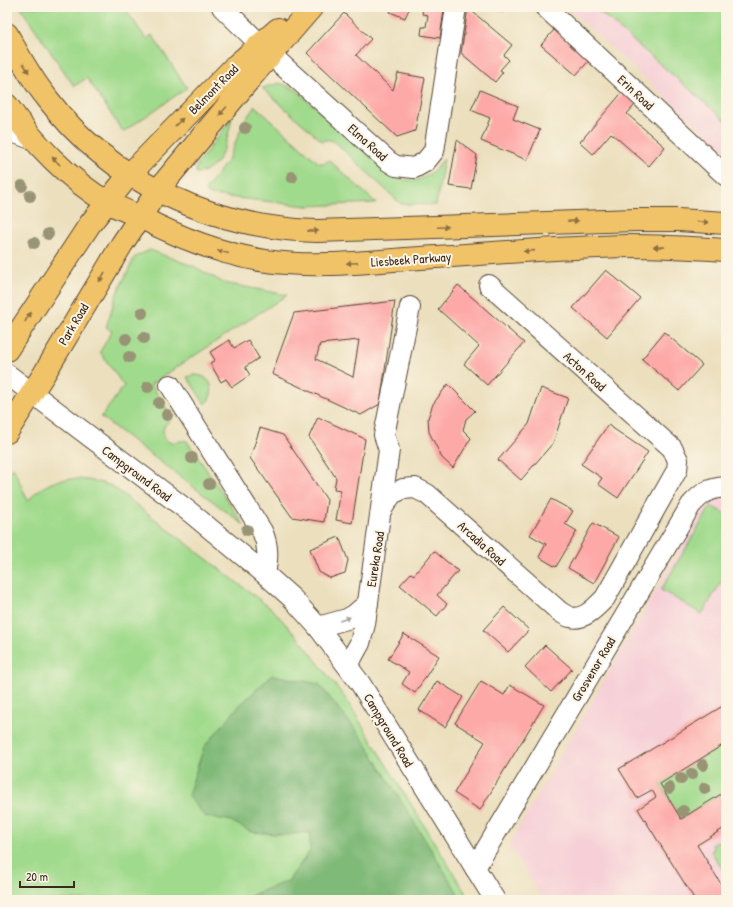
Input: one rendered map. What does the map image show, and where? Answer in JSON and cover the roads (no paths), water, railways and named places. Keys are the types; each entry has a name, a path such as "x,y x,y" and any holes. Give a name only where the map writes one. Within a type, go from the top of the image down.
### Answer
{"main road":[{"name":"Belmont Road","path":"140,217 158,190 265,49 274,32 309,10"},
{"path":"7,34 32,77 47,99 61,116 91,146 108,160 129,175 158,190 210,213 255,225 291,231 352,231 635,220 678,220 726,223"},
{"name":"Belmont Road","path":"107,202 129,175 234,67 265,49"},
{"name":"Liesbeek Parkway","path":"7,105 20,124 34,140 85,187 107,202 162,229 198,244 219,251 268,261 309,264 352,263 572,248 631,246 726,250"},
{"path":"7,350 90,224 107,202"},
{"name":"Park Road","path":"7,432 140,217"}],"street":[{"path":"222,7 265,49"},
{"name":"Elma Road","path":"265,49 388,161 396,166 414,168 425,162 434,151 456,7"},
{"name":"Erin Road","path":"545,7 726,176"},
{"path":"7,130 34,140"},
{"name":"Acton Road","path":"489,285 672,448 678,460 677,470 672,482 605,598 595,609 583,616"},
{"name":"Eureka Road","path":"348,665 360,643 365,624 390,450 384,435 410,307"},
{"name":"Campground Road","path":"7,374 190,513 265,574 293,599 318,627 348,665 495,900"},
{"path":"170,385 262,531 267,542 268,550 265,574"},
{"name":"Grosvenor Road","path":"475,868 691,505 701,494 715,488 726,487"},
{"name":"Arcadia Road","path":"382,509 392,494 402,489 415,488 427,494 559,611 571,617 583,616"},
{"path":"318,627 346,619 354,615 368,603"}]}
